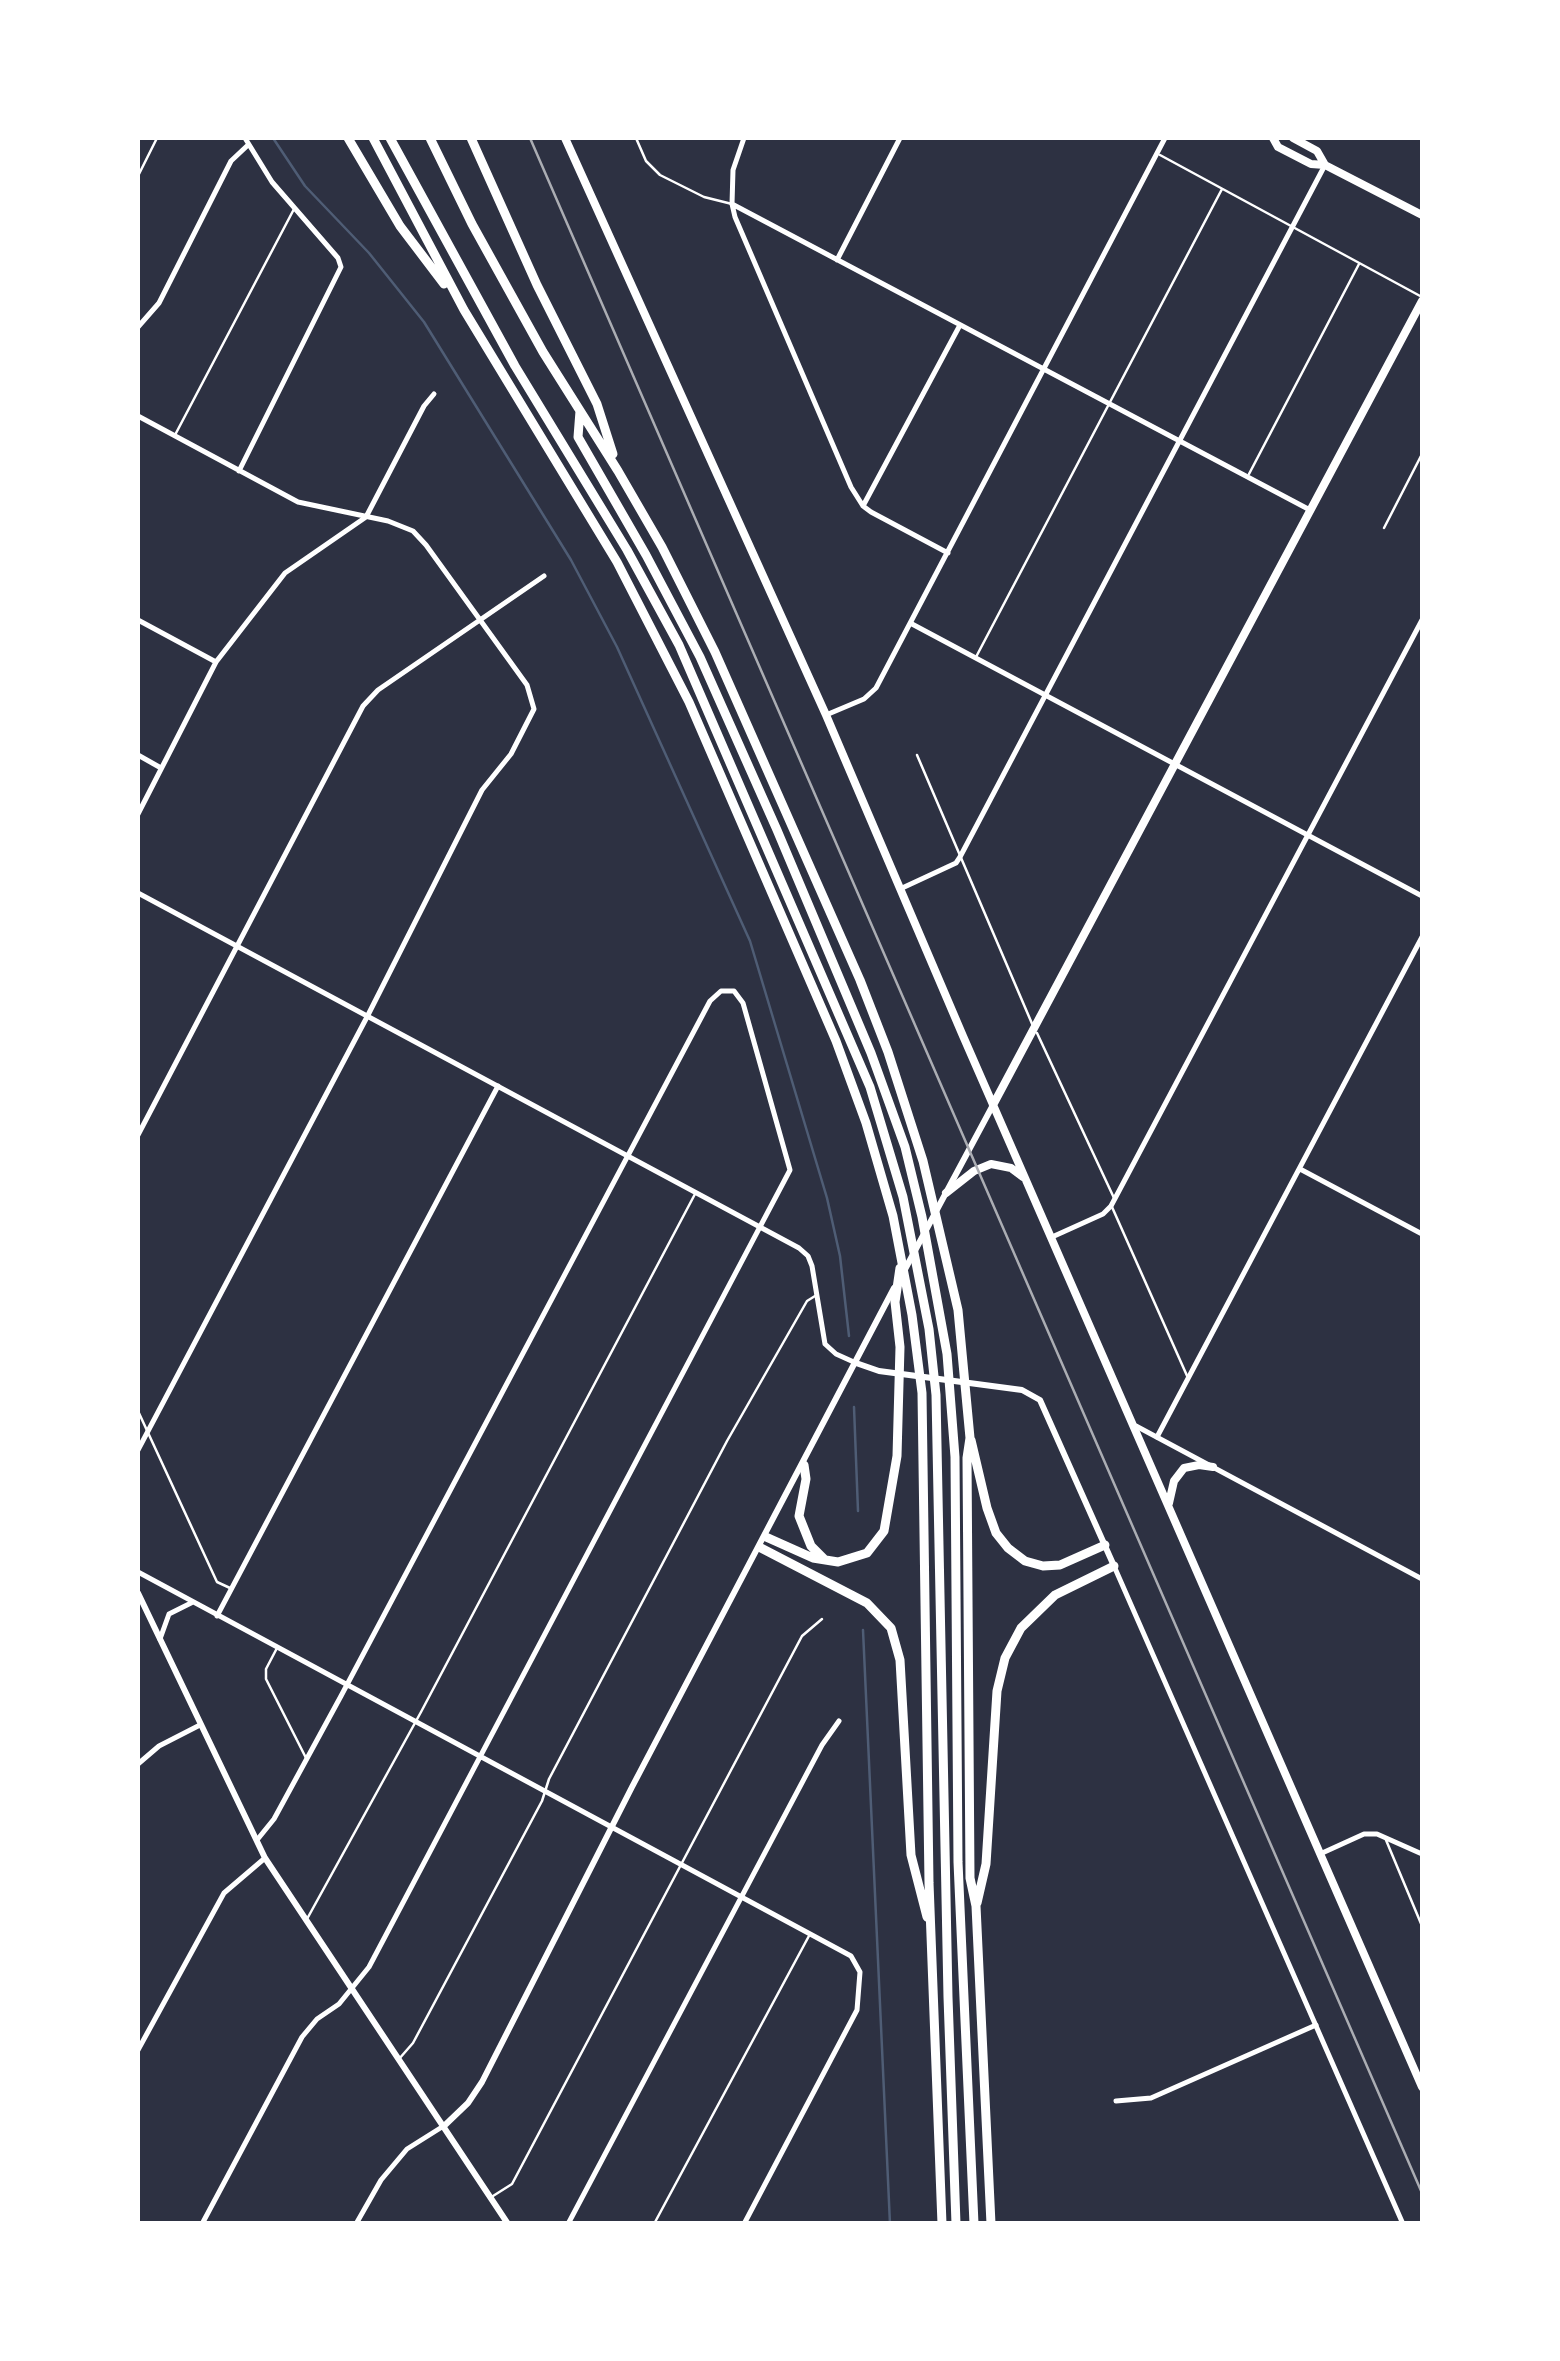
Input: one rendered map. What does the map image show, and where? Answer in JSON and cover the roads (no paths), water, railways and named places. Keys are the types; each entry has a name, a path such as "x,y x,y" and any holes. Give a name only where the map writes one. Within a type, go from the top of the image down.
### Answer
{"highway":[{"path":"348,138 400,226 464,310"},
{"path":"373,138 464,310 617,562 689,702 836,1041 866,1123 893,1216 922,1393 931,1934 942,2224"},
{"path":"390,138 506,349 627,550 678,645 857,1054 903,1197 926,1312 936,1395 956,2224"},
{"path":"430,138 534,336 671,564 748,724 867,998 923,1161 958,1310 970,1438 970,1878 976,1906 991,2224"},
{"path":"472,138 537,285 597,404 618,471"},
{"path":"580,408 578,437 672,601 726,712 871,1053 913,1179 940,1305 955,1457 959,1919 974,2224"},
{"path":"766,1537 826,1561 848,1562 868,1553 884,1531 894,1488 900,1347 895,1302 901,1255"},
{"path":"970,1438 996,1532 1024,1561 1060,1565 1105,1545"},
{"path":"804,1465 806,1479 800,1516 811,1546 826,1561"},
{"path":"760,1548 867,1603 891,1628 900,1660 911,1855 931,1934"},
{"path":"976,1906 986,1864 998,1691 1005,1658 1022,1628 1055,1595 1114,1566"}],"main road":[{"path":"565,138 826,715 1422,2086"},
{"path":"1273,138 1278,146 1310,164 1326,165 1422,215"},
{"path":"1293,138 1317,151 1326,165"},
{"path":"444,2127 482,2082 856,1363 1422,299"},
{"path":"946,1194 974,1171 991,1164 1011,1168 1028,1182"},
{"path":"856,1363 879,1372 1022,1390 1040,1400 1114,1566"},
{"path":"1169,1507 1178,1473 1191,1466 1213,1467"},
{"path":"138,1593 265,1858 508,2224"}],"street":[{"path":"744,138 734,170 732,204 852,487 864,506 948,553"},
{"path":"837,260 900,138"},
{"path":"826,715 864,700 876,688 1166,138"},
{"path":"138,327 159,303 231,161 246,141 272,182 341,264 338,277 240,470"},
{"path":"900,889 956,863 960,857 1326,165"},
{"path":"732,204 1310,510"},
{"path":"864,506 960,325"},
{"path":"138,814 216,662 285,572 366,516 434,394"},
{"path":"138,416 298,502 366,516 413,531 527,685 534,709 511,754 482,790 367,1018 138,1450"},
{"path":"138,1135 364,706 378,690 544,576"},
{"path":"138,620 216,662"},
{"path":"1052,1237 1103,1214 1113,1202 1422,620"},
{"path":"912,624 1422,896"},
{"path":"138,755 161,768"},
{"path":"138,893 808,1256 825,1344 856,1363"},
{"path":"1157,1437 1422,937"},
{"path":"202,2224 298,2043 369,1966 790,1170 738,994 730,990 716,994 710,1001 275,1817 256,1841"},
{"path":"217,1616 498,1086"},
{"path":"1300,1169 1422,1234"},
{"path":"1133,1425 1422,1579"},
{"path":"1114,1566 1403,2224"},
{"path":"138,1572 744,1896 858,1963 861,1993 857,2010 744,2224"},
{"path":"160,1639 169,1614 192,1603"},
{"path":"568,2224 822,1744 840,1720"},
{"path":"138,1764 158,1746 200,1726"},
{"path":"1320,1854 1364,1834 1383,1834 1422,1854"},
{"path":"138,2050 224,1893 265,1858"},
{"path":"1116,2101 1151,2098 1316,2025"},
{"path":"356,2224 380,2180 408,2149 444,2127"}],"lane":[{"path":"138,176 158,138"},
{"path":"636,138 646,161 660,175 704,197 732,204"},
{"path":"1157,153 1422,299"},
{"path":"975,658 1222,190"},
{"path":"174,436 294,209"},
{"path":"1246,478 1360,263"},
{"path":"1384,528 1422,454"},
{"path":"917,756 1188,1378"},
{"path":"307,1919 416,1722 696,1193"},
{"path":"399,2059 413,2043 727,1441 807,1301 817,1295"},
{"path":"138,1412 218,1582 231,1589"},
{"path":"491,2198 512,2184 802,1636 822,1620"},
{"path":"277,1648 266,1669 266,1679 306,1759"},
{"path":"1383,1834 1422,1926"},
{"path":"654,2224 810,1933"}],"waterway":[{"path":"273,138 305,186 369,253 424,322 571,560 617,647 750,941 827,1198 840,1256 849,1336"},
{"path":"854,1407 858,1511"},
{"path":"863,1630 890,2224"}],"railway":[{"path":"530,138 1422,2193"}]}
